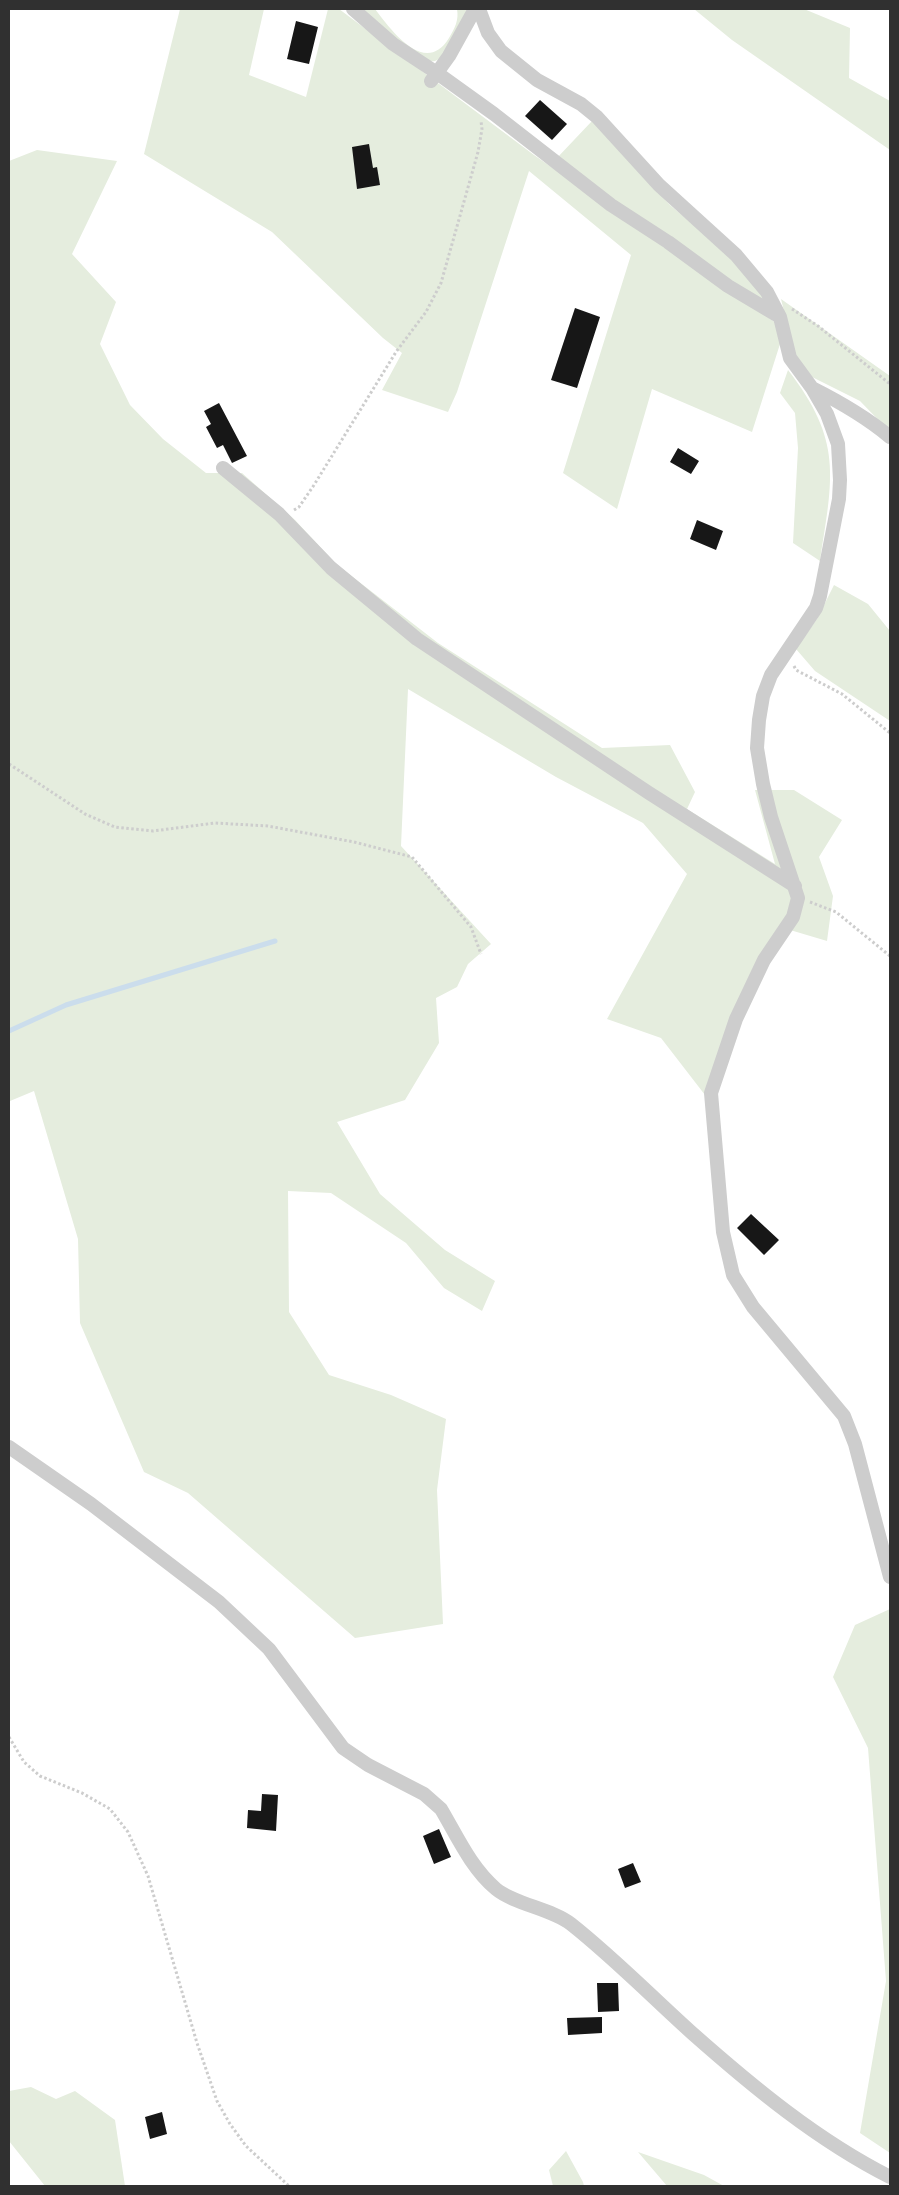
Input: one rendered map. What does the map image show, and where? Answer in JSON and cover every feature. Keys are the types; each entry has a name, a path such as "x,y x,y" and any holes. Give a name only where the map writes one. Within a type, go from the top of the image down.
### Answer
{"street":[{"path":"353,9 434,77 478,103 611,205 668,242 748,300 784,312"},
{"path":"434,77 450,56 475,9"},
{"path":"479,9 488,33 501,50 537,80 588,110 610,129 659,185 736,255 784,312 790,358 812,388 831,422 838,444 840,487 832,540 818,602 816,608 771,675 763,696 759,720 758,748 763,784 771,817 796,892 793,917 764,960 736,1019 711,1093 723,1232 733,1275 753,1307 844,1416 855,1444 890,1576"},
{"path":"812,388 871,421 890,437"},
{"path":"223,468 279,514 331,568 417,639 796,892"},
{"path":"9,1447 98,1510 219,1602 270,1649 343,1748 368,1764 424,1794 441,1809 480,1873 498,1891 567,1921 619,1964 692,2033 793,2117 862,2162 890,2177"}],"path":[{"path":"279,514 299,507 396,352 426,312 441,283 478,152 482,129 478,103"},
{"path":"784,312 818,326 890,384"},
{"path":"786,650 796,670 842,694 890,733"},
{"path":"9,764 85,814 116,827 153,831 215,823 268,826 354,842 412,857 472,927 480,954"},
{"path":"796,892 836,912 890,956"},
{"path":"9,1737 24,1762 40,1776 82,1792 110,1809 128,1832 148,1876 217,2100 230,2124 246,2146 289,2186"}],"green space":[{"path":"180,9 264,9 249,75 306,97 328,9 339,9 534,155 776,323 780,344 752,432 652,389 617,509 563,473 631,255 529,171 457,392 448,412 382,390 402,353 383,338 272,232 144,154"},
{"path":"358,9 375,9 399,38 409,46 419,52 430,53 440,49 449,38 456,24 457,9 467,9 444,53 435,61 428,61 407,49"},
{"path":"694,9 804,9 850,28 849,78 890,101 890,150 732,40"},
{"path":"592,121 670,205 737,262 763,296 761,302 556,159"},
{"path":"37,150 117,161 72,254 116,302 100,344 130,405 163,439 206,473 242,473 295,520 336,564 438,643 602,748 670,745 695,792 687,809 775,864 755,790 794,790 842,820 819,857 833,896 827,941 780,927 705,1095 661,1038 607,1019 687,874 643,823 556,777 408,689 401,846 491,944 468,964 457,987 436,998 439,1043 405,1100 337,1122 380,1194 445,1250 495,1281 482,1311 444,1288 406,1243 331,1193 288,1191 289,1312 329,1375 391,1395 446,1419 437,1490 443,1624 355,1638 188,1493 144,1472 80,1323 78,1239 34,1091 9,1100 9,161"},
{"path":"781,299 890,376 890,432 860,401 810,376 795,356"},
{"path":"788,370 806,395 826,439 830,482 820,561 793,543 798,448 795,413 780,393"},
{"path":"834,585 868,604 890,631 890,721 815,671 796,649 817,619"},
{"path":"890,1609 890,2153 860,2133 886,1981 868,1748 833,1677 855,1625"},
{"path":"31,2087 56,2099 75,2091 115,2120 125,2186 45,2186 9,2141 9,2091"},
{"path":"566,2151 584,2186 553,2186 549,2170"},
{"path":"638,2152 704,2175 724,2186 667,2186"}],"building":[{"path":"296,21 318,27 309,64 287,59"},
{"path":"540,100 567,124 552,140 525,116"},
{"path":"369,144 373,168 377,167 380,185 357,189 352,147"},
{"path":"575,308 600,317 577,388 551,380"},
{"path":"219,403 247,456 232,463 223,445 217,448 206,427 211,424 204,411"},
{"path":"678,448 699,461 691,474 670,462"},
{"path":"697,520 723,531 716,550 690,539"},
{"path":"751,1214 779,1240 764,1255 737,1228"},
{"path":"262,1794 278,1795 276,1831 247,1828 248,1810 261,1811"},
{"path":"439,1829 451,1857 434,1864 423,1836"},
{"path":"633,1863 641,1882 625,1888 618,1869"},
{"path":"597,1983 618,1983 619,2011 598,2012"},
{"path":"602,2017 602,2033 568,2035 567,2018"},
{"path":"162,2112 167,2134 150,2139 145,2117"}],"waterway":[{"path":"9,1031 66,1005 275,941"}]}
